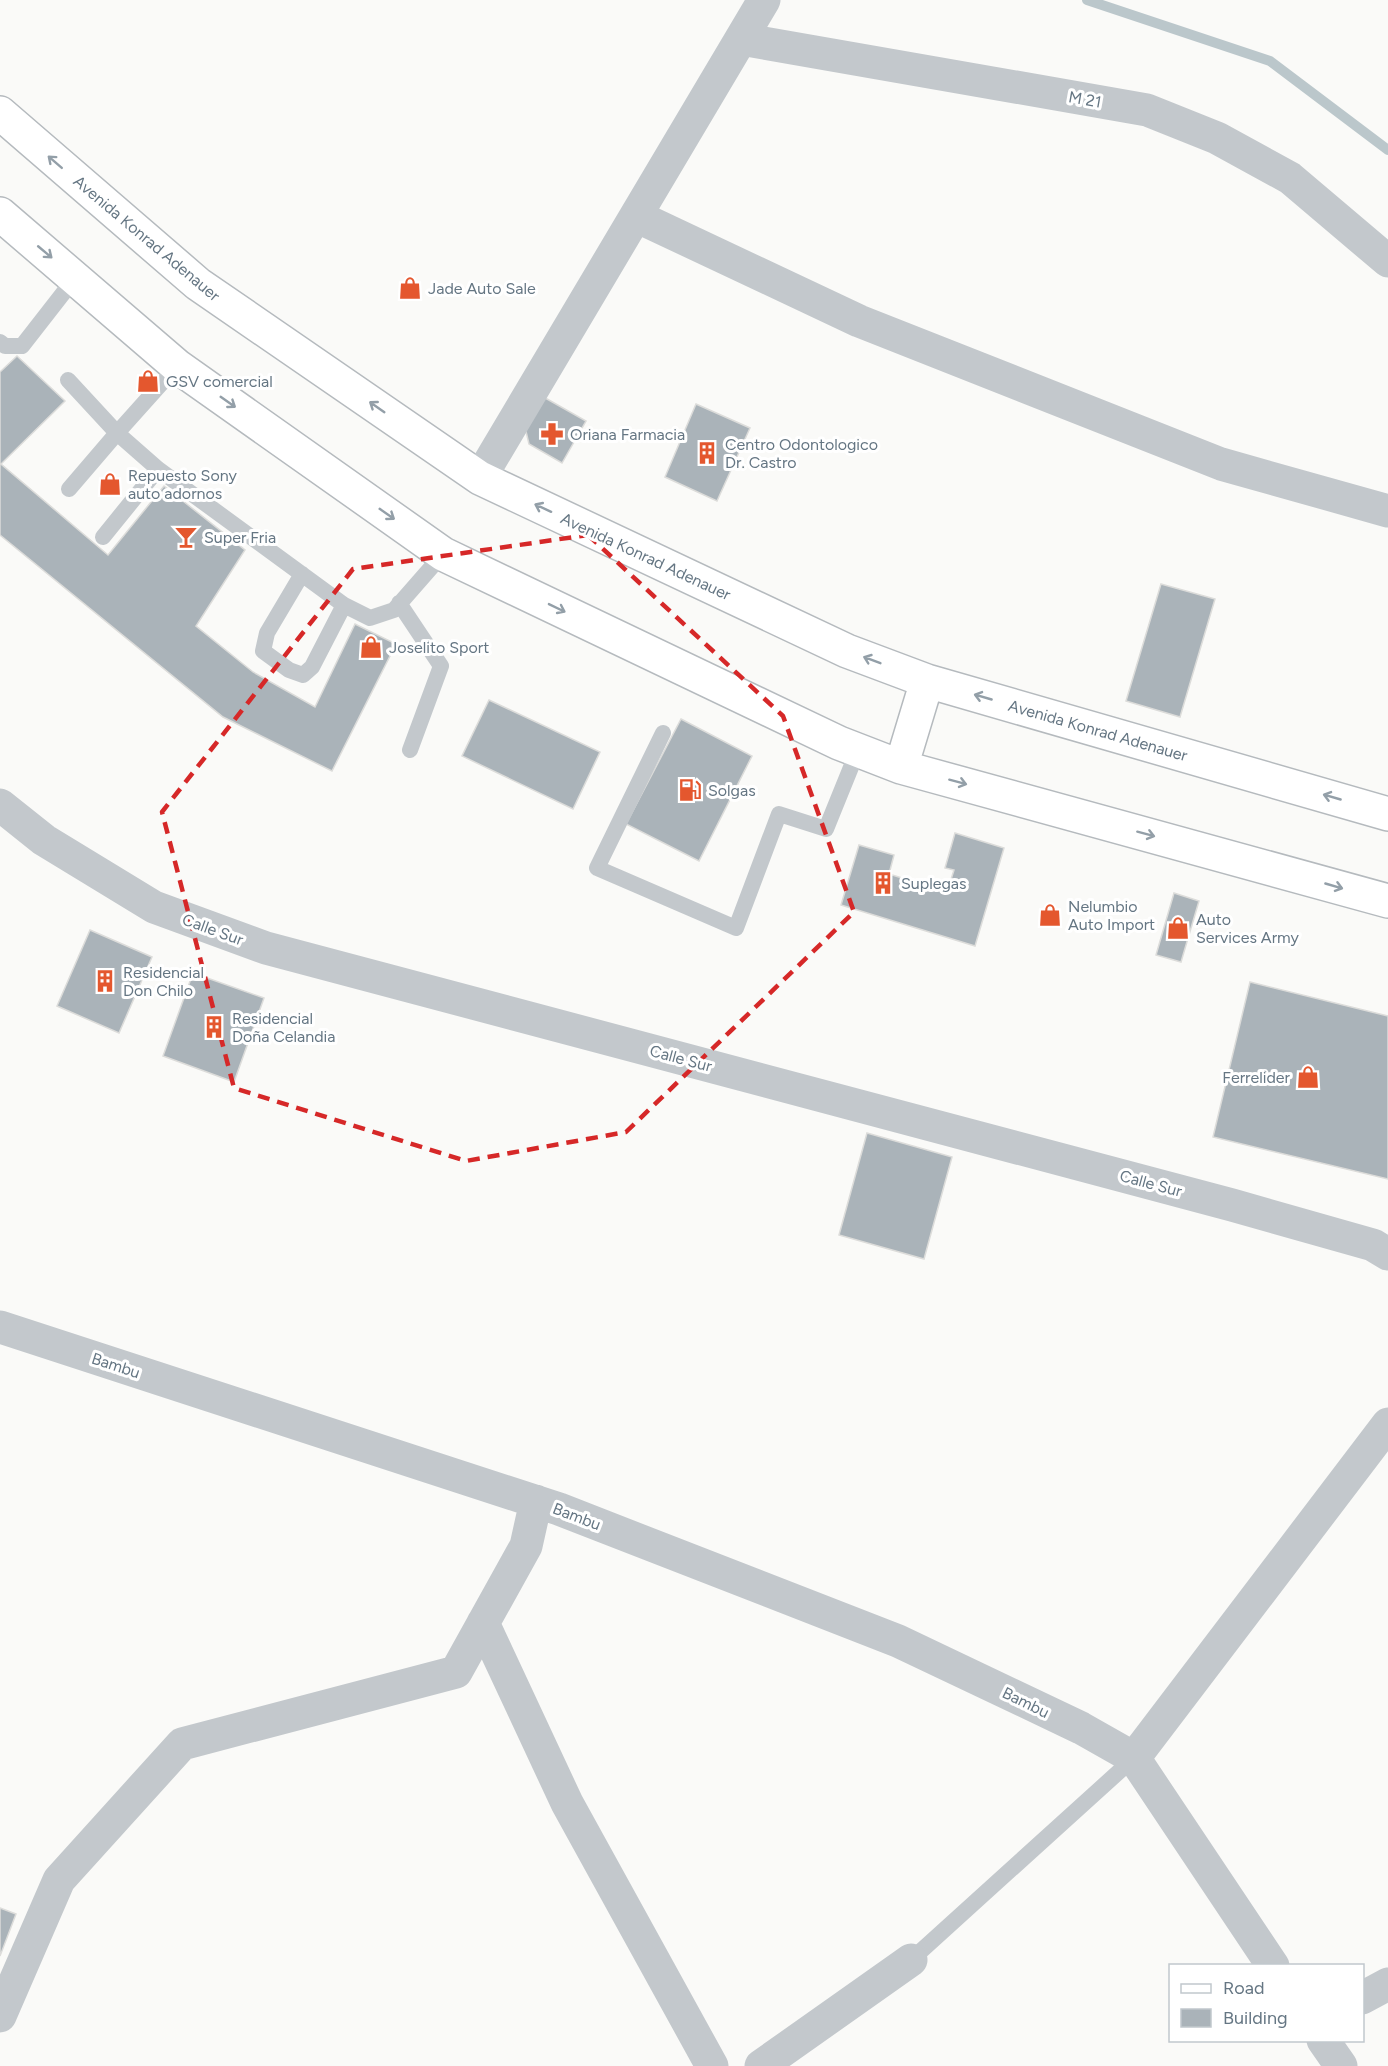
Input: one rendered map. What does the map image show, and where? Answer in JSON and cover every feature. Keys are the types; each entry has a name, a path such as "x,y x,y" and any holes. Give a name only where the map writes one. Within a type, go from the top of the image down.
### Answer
{"main road":[{"name":"Avenida Konrad Adenauer","path":"0,113 198,284 480,478 847,651 927,681 1388,814"},
{"path":"0,214 177,366 443,554 828,738 901,766 1388,901"},
{"path":"901,766 927,681"}],"street":[{"path":"480,478 764,0"},
{"name":"M 21","path":"741,39 1147,110 1217,138 1290,178 1388,261"},
{"path":"636,216 859,321 1221,464 1388,511"},
{"name":"Calle Sur","path":"0,805 44,840 154,907 266,948 1232,1204 1373,1245 1388,1254"},
{"name":"Bambu","path":"0,1327 536,1501 898,1641 1081,1728 1134,1758"},
{"path":"1272,1964 1134,1758 1388,1424"},
{"path":"0,2016 59,1880 182,1744 456,1672 526,1546 536,1501"},
{"path":"483,1623 567,1803 712,2066"},
{"path":"761,2066 911,1960"},
{"path":"1364,1997 1388,1984"},
{"path":"1324,2042 1341,2066"}],"lane":[{"path":"0,342 5,346 22,346 75,278"},
{"path":"69,489 177,366"},
{"path":"68,380 117,433 158,469 344,605 370,618 394,610 443,554"},
{"path":"103,537 158,469"},
{"path":"302,574 267,633 263,651 289,670 303,675 312,667 344,605"},
{"path":"399,603 441,666 410,750"},
{"path":"663,733 597,867 736,928 779,814 826,829 858,750"},
{"path":"911,1960 1134,1758"}],"highlighted area":[{"path":"588,535 783,716 854,912 626,1132 466,1161 234,1088 162,812 353,569"}],"building":[{"path":"17,356 65,401 1,464 108,555 164,486 245,550 196,626 253,672 315,707 355,624 396,644 332,771 223,717 0,535 0,372"},
{"name":"Oriana Farmacia","path":"540,395 586,421 562,463 529,444 524,423"},
{"name":"Centro Odontologico Dr. Castro","path":"696,404 750,428 717,501 665,477"},
{"path":"1161,584 1215,599 1180,717 1126,701"},
{"path":"489,700 600,752 573,809 462,756"},
{"name":"Solgas","path":"681,719 752,756 699,861 626,824"},
{"name":"Suplegas","path":"955,833 1004,848 975,946 841,905 859,845 894,855 889,874 947,892 954,870 945,868"},
{"name":"Auto Services Army","path":"1174,893 1199,901 1181,962 1156,955"},
{"name":"Residencial Don Chilo","path":"90,930 152,957 119,1033 57,1006"},
{"name":"Residencial Doña Celandia","path":"193,973 264,998 234,1082 163,1056"},
{"name":"Ferrelider","path":"1250,982 1388,1016 1388,1179 1213,1137"},
{"path":"867,1133 952,1157 924,1259 839,1235"},
{"path":"0,1908 16,1914 0,1956"}],"waterway":[{"path":"1087,0 1270,61 1388,150"}],"place":[{"name":"Jade Auto Sale","path":"410,288"},
{"name":"GSV comercial","path":"148,381"},
{"name":"Oriana Farmacia","path":"552,434"},
{"name":"Centro Odontologico Dr. Castro","path":"707,453"},
{"name":"Repuesto Sony auto adornos","path":"110,484"},
{"name":"Super Fria","path":"186,537"},
{"name":"Joselito Sport","path":"371,647"},
{"name":"Solgas","path":"690,790"},
{"name":"Suplegas","path":"883,883"},
{"name":"Nelumbio Auto Import","path":"1050,915"},
{"name":"Auto Services Army","path":"1178,928"},
{"name":"Residencial Don Chilo","path":"105,981"},
{"name":"Residencial Doña Celandia","path":"214,1027"},
{"name":"Ferrelider","path":"1308,1077"}]}
